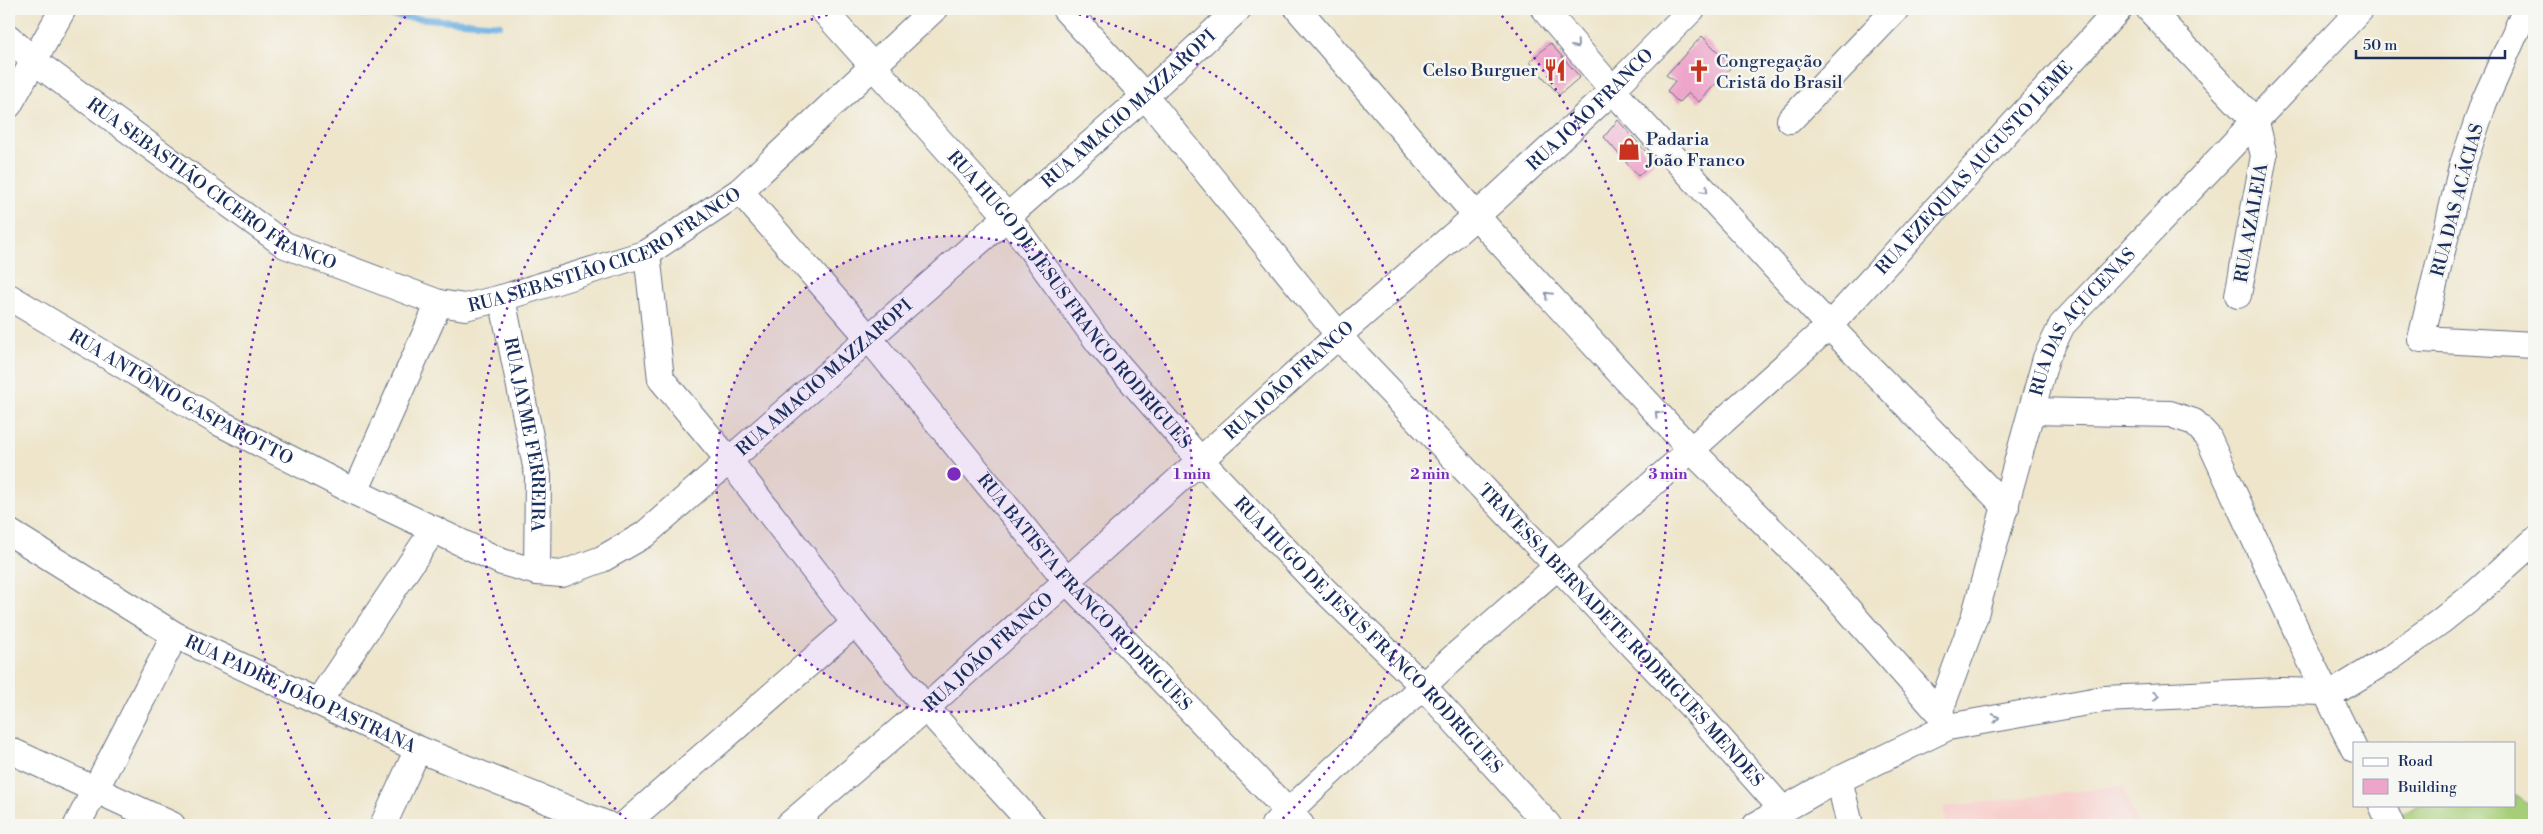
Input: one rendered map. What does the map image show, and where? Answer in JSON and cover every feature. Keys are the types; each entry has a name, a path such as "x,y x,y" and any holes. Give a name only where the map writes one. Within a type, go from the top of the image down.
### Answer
{"street":[{"path":"9,105 63,9"},
{"name":"RUA HUGO DE JESUS FRANCO RODRIGUES","path":"822,9 1007,216 1098,343 1201,461 1315,581 1423,686 1548,825"},
{"name":"RUA SEBASTIÃO CICERO FRANCO","path":"9,38 34,61 285,245 440,303 465,306 502,298 647,253 740,191 934,9"},
{"name":"TRAVESSA BERNADETE RODRIGUES MENDES","path":"1065,9 1145,96 1340,334 1351,350 1692,707 1783,810"},
{"name":"RUA AMACIO MAZZAROPI","path":"356,492 502,562 537,572 562,574 602,559 644,535 728,459 1145,96 1238,9"},
{"path":"1298,9 1478,214 1488,229 1692,450 1822,580 1943,720"},
{"path":"1544,9 1612,90 1829,326 2006,507"},
{"name":"RUA JOÃO FRANCO","path":"789,825 926,708 1340,334 1478,214 1612,90 1692,9"},
{"path":"1790,120 1896,9"},
{"name":"RUA EZEQUIAS AUGUSTO LEME","path":"1288,821 1423,686 1558,565 1692,450 1829,326 2119,9"},
{"path":"2149,9 2256,122"},
{"name":"RUA DAS AÇUCENAS","path":"1943,720 2006,507 2046,358 2062,325 2361,9"},
{"name":"RUA DAS ACÁCIAS","path":"2526,9 2484,102 2462,167 2421,339 2534,345"},
{"name":"RUA AZALEIA","path":"2238,295 2264,156 2256,122"},
{"name":"RUA BATISTA FRANCO RODRIGUES","path":"740,191 868,337 1068,580 1288,821"},
{"path":"647,253 661,379 728,459 854,623 926,708 1033,825"},
{"name":"RUA ANTÔNIO GASPAROTTO","path":"9,297 218,422 356,492"},
{"name":"RUA JAYME FERREIRA","path":"502,298 538,476 537,572"},
{"path":"356,492 440,303"},
{"path":"2032,411 2170,414 2194,422 2208,437 2353,746"},
{"path":"318,702 434,529"},
{"name":"RUA PADRE JOÃO PASTRANA","path":"9,532 175,635 418,748 608,825"},
{"path":"1756,825 1943,720 2104,699 2280,691 2327,692 2341,688 2393,656 2476,593 2534,541"},
{"path":"624,825 854,623"},
{"path":"77,825 175,635"},
{"path":"383,825 418,748"},
{"path":"9,750 172,825"},
{"path":"1840,779 1850,825"},
{"path":"2382,806 2391,825"}],"shaded area":[{"path":"2123,786 2137,825 1947,825 1943,807"}],"green space":[{"path":"2516,795 2534,808 2534,825 2404,825 2399,816 2416,806 2516,806"}],"building":[{"name":"Congregação Cristã do Brasil","path":"1702,36 1732,66 1699,102 1689,93 1679,103 1667,91 1675,81 1666,75"},
{"name":"Celso Burguer","path":"1550,43 1580,77 1559,95 1530,62"},
{"name":"Padaria João Franco","path":"1618,120 1654,161 1638,176 1604,137"}],"waterway":[{"path":"305,9 500,25"}],"place":[{"name":"Celso Burguer","path":"1555,70"},
{"name":"Congregação Cristã do Brasil","path":"1699,71"},
{"name":"Padaria João Franco","path":"1629,149"}]}
